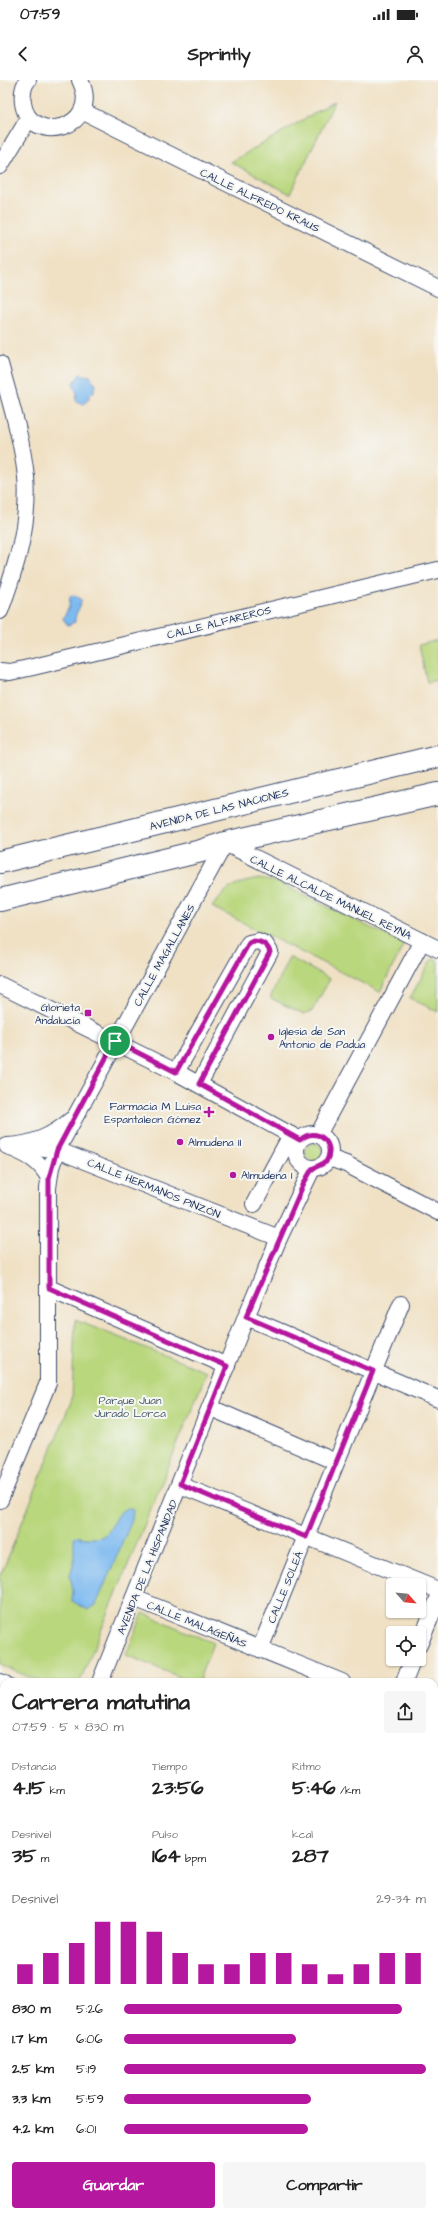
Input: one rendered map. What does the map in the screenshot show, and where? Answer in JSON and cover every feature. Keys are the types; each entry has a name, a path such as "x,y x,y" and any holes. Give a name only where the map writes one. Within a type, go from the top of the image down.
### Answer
{"street":[{"path":"23,81 23,108 30,118 39,126 51,129 64,128 74,121 82,111 85,100 84,89 80,80"},
{"name":"CALLE ALFREDO KRAUS","path":"82,111 438,288"},
{"path":"0,166 30,118"},
{"path":"0,364 21,442 26,478 26,511 22,543 11,582 0,610"},
{"name":"CALLE ALFAREROS","path":"0,671 10,672 33,667 438,570"},
{"name":"AVENIDA DE LAS NACIONES","path":"0,862 438,756"},
{"path":"0,900 201,851 225,843 438,794"},
{"name":"CALLE ALCALDE MANUEL REYNA","path":"225,843 438,949"},
{"name":"CALLE MAGALLANES","path":"0,1500 48,1383 49,1178 57,1150 115,1041 225,843"},
{"path":"176,1072 249,943 258,941 265,944 270,952 199,1084"},
{"path":"318,1135 422,941"},
{"path":"0,985 176,1072 295,1137 308,1134 318,1135 323,1138 329,1147 329,1158 322,1166 312,1169 303,1166 297,1158 295,1137"},
{"path":"3,1146 27,1145 53,1133 74,1118"},
{"path":"254,1204 295,1137"},
{"name":"CALLE HERMANOS PINZÓN","path":"27,1145 57,1150 279,1238"},
{"path":"3,1146 36,1160 43,1166 49,1178"},
{"path":"329,1158 346,1164 438,1212"},
{"name":"AVENIDA DE LA HISPANIDAD","path":"102,1678 211,1408 246,1317 279,1238 312,1169"},
{"path":"49,1288 227,1366"},
{"name":"CALLE SOLEÁ","path":"260,1649 401,1304"},
{"path":"246,1317 438,1399"},
{"path":"211,1408 336,1462"},
{"path":"180,1484 438,1590"},
{"name":"CALLE MALAGEÑAS","path":"134,1598 332,1678"},
{"path":"426,1628 438,1599"},
{"path":"406,1678 410,1666"}],"green space":[{"path":"335,101 290,194 231,162"},
{"path":"438,640 438,680 427,682 419,645"},
{"path":"259,879 277,882 404,944 380,992 212,907 222,894 232,887"},
{"path":"289,957 330,979 312,1011 304,1014 270,998"},
{"path":"431,960 438,960 438,1012 410,998"},
{"path":"314,1143 320,1146 323,1152 320,1158 314,1161 308,1158 305,1152 308,1146"},
{"name":"Parque Juan Jurado Lorca","path":"75,1320 207,1372 82,1678 31,1678 0,1665 0,1577 72,1399"},
{"path":"143,1613 213,1643 200,1678 182,1678 126,1655"}],"water":[{"path":"80,374 90,376 96,385 93,393 89,395 89,399 83,404 76,401 77,393 73,384"},
{"path":"74,595 81,599 81,602 75,622 68,625 63,619 69,607 70,596"},
{"path":"127,1508 133,1510 132,1520 96,1605 88,1610 72,1601 73,1591 70,1575 74,1562 74,1536 89,1538 99,1537 106,1534 110,1530 115,1518"}],"place":[{"name":"Glorieta Andalucía","path":"88,1013"},
{"name":"Iglesia de San Antonio de Padua","path":"271,1037"},
{"name":"Farmacia M Luisa Espantaleon Gómez","path":"209,1112"},
{"name":"Almudena II","path":"180,1142"},
{"name":"Almudena I","path":"233,1175"}],"route":[{"path":"258,941 265,944 268,948 270,952 199,1084 300,1140 308,1134 318,1135 327,1142 329,1147 329,1158 322,1166 312,1169 304,1183 246,1317 373,1371 306,1537 180,1484 227,1366 49,1288 50,1220 48,1188 51,1167 57,1150 115,1041 176,1072 249,943 258,941"}]}
